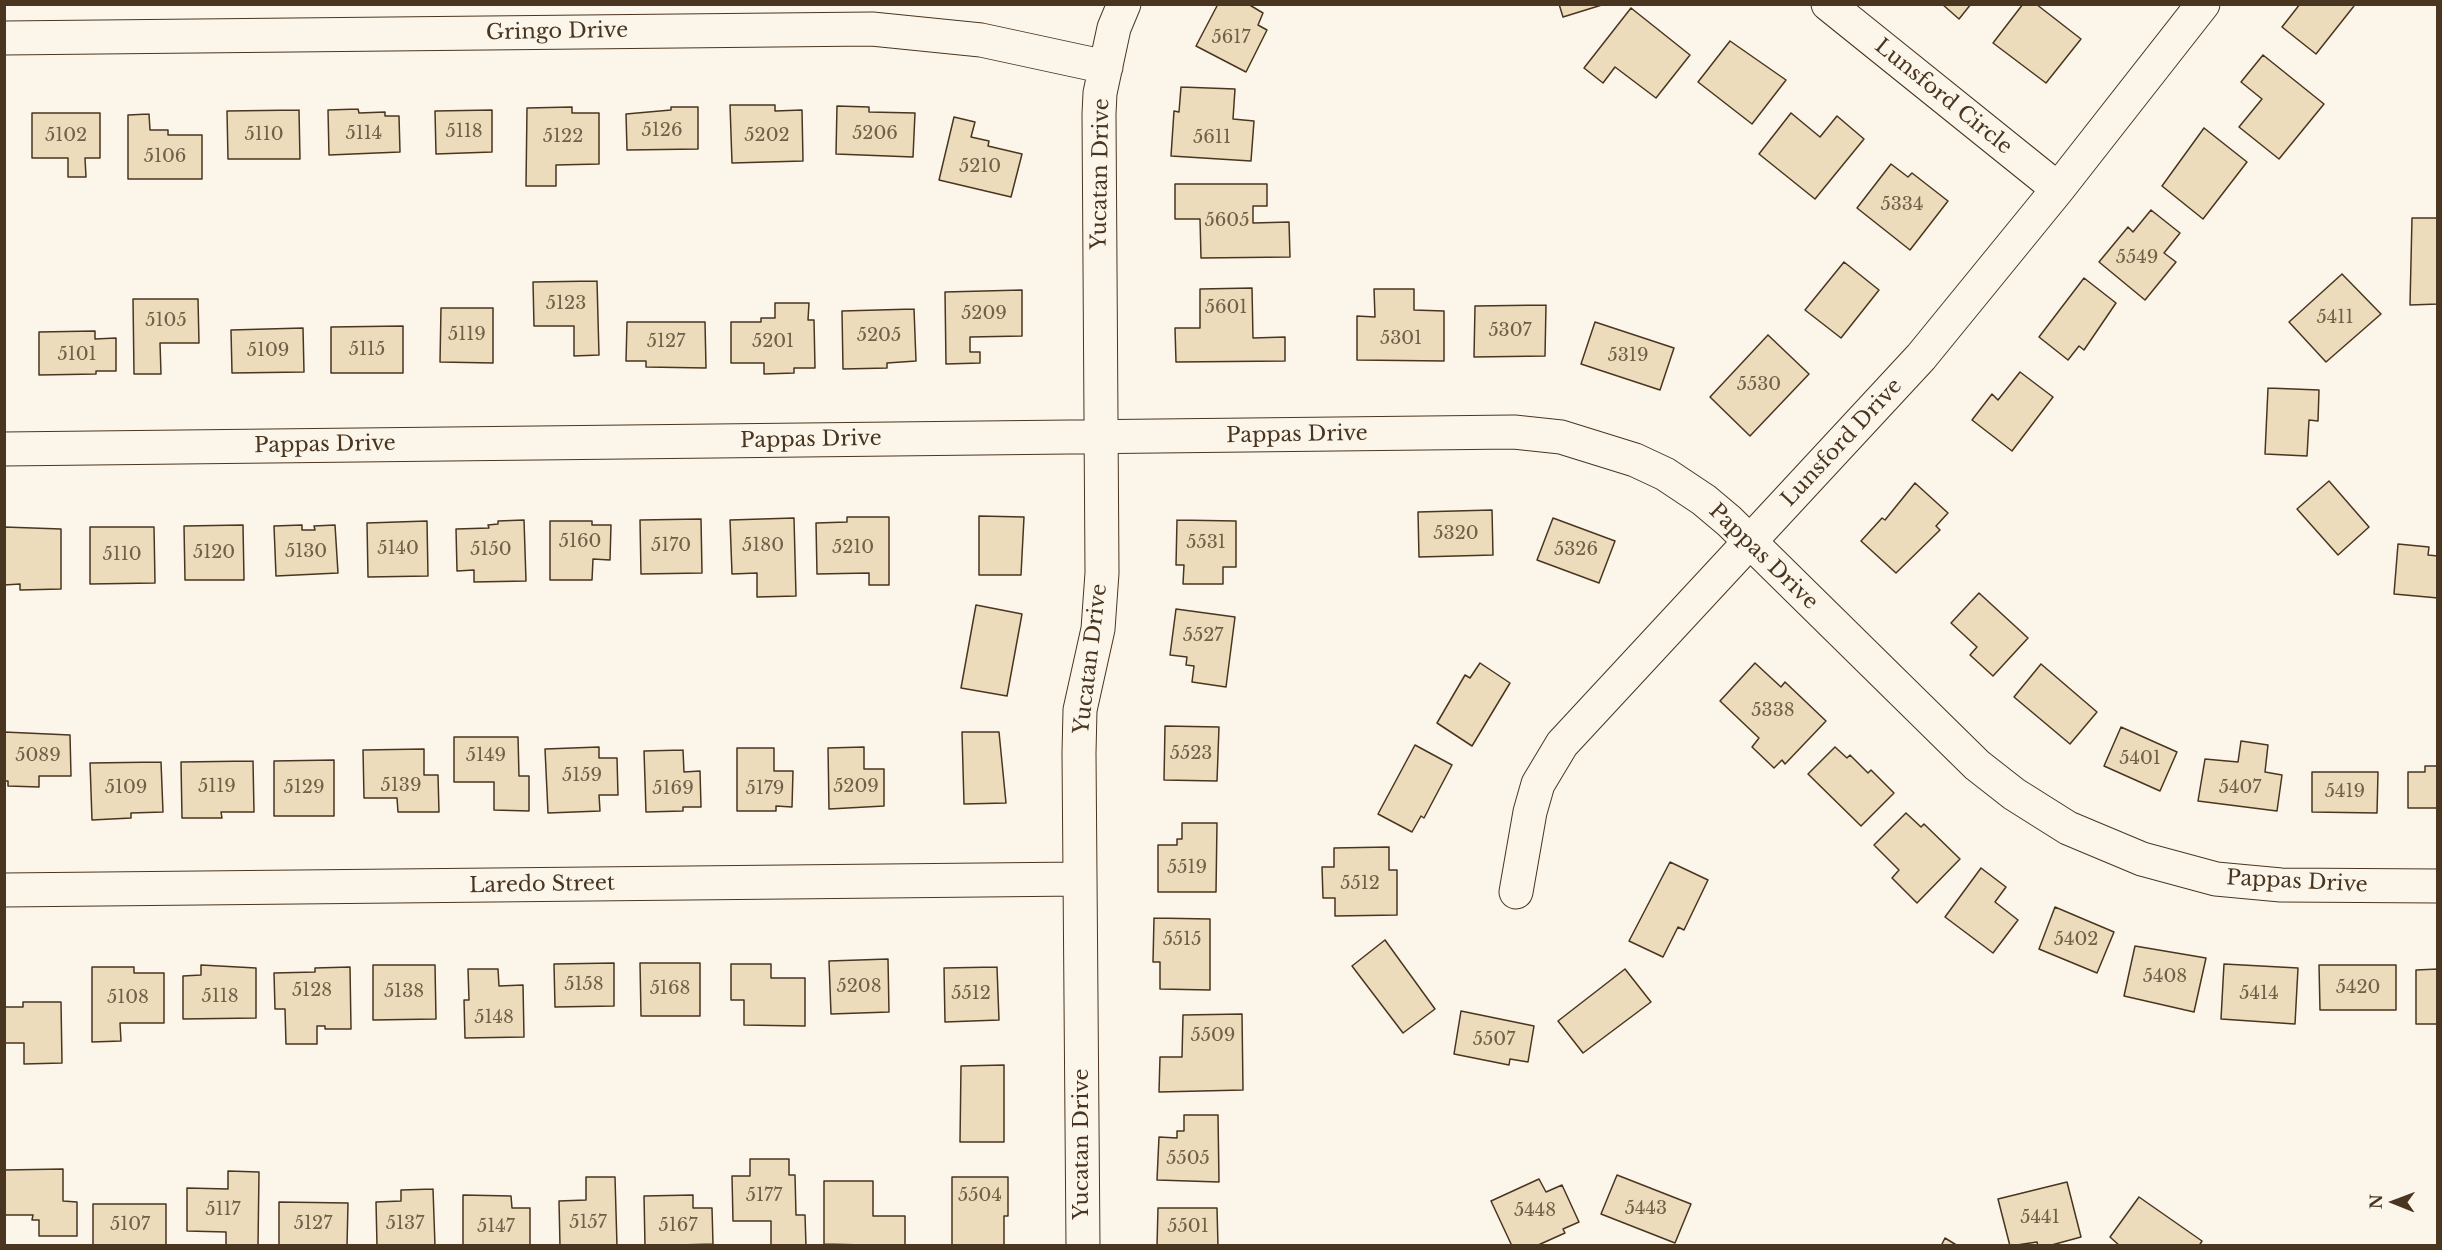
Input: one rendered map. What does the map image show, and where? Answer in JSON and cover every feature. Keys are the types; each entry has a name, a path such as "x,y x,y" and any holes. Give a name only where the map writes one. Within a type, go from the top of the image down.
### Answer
{"street":[{"name":"Yucatan Drive","path":"1083,1245 1080,710 1101,607 1099,114 1114,28 1124,4"},
{"name":"Lunsford Circle","path":"1828,4 2058,189"},
{"name":"Lunsford Drive","path":"1515,892 1530,812 1539,784 1562,744 1921,357 2058,189 2203,4"},
{"name":"Gringo Drive","path":"4,38 872,29 981,40 1106,67"},
{"name":"Pappas Drive","path":"4,449 1514,432 1561,437 1605,449 1665,474 1704,500 1750,542 1977,765 2014,794 2068,828 2142,859 2216,879 2281,885 2438,886"},
{"name":"Laredo Street","path":"4,890 1080,879"}],"building":[{"path":"1218,4 1248,4 1263,13 1258,25 1267,30 1246,72 1196,46"},
{"path":"1559,4 1605,4 1563,17"},
{"path":"1942,4 1971,4 1959,19"},
{"path":"2023,4 2036,4 2081,39 2046,83 1993,43"},
{"path":"2300,4 2352,4 2354,6 2316,54 2282,27"},
{"path":"1631,8 1690,55 1656,98 1615,67 1603,83 1584,68"},
{"path":"1730,41 1786,80 1752,124 1698,82"},
{"path":"2263,55 2324,104 2279,159 2239,127 2262,99 2241,82"},
{"path":"1181,87 1235,89 1233,119 1254,121 1251,161 1171,156 1174,111 1179,112"},
{"path":"730,105 775,105 775,111 802,110 803,161 732,163"},
{"path":"837,106 869,107 869,112 915,113 913,157 836,154"},
{"path":"572,107 572,113 599,113 599,164 556,165 556,186 526,186 527,108"},
{"path":"671,107 698,107 698,149 627,150 626,114 671,110"},
{"path":"358,109 359,113 385,112 385,116 399,116 400,152 329,155 328,110"},
{"path":"299,110 300,159 228,159 227,111"},
{"path":"492,110 492,152 436,154 435,111"},
{"path":"32,113 100,113 100,158 85,158 86,177 68,177 68,158 32,158"},
{"path":"1791,113 1820,137 1837,116 1864,139 1815,199 1759,154"},
{"path":"149,114 150,130 168,130 168,135 202,135 202,179 128,179 128,115"},
{"path":"954,117 975,122 971,137 989,141 988,146 1022,154 1011,197 939,180"},
{"path":"2204,128 2247,162 2203,219 2162,186"},
{"path":"1891,164 1908,177 1912,173 1948,201 1910,250 1857,208"},
{"path":"1175,184 1267,184 1267,206 1253,206 1253,223 1289,222 1290,257 1201,258 1200,219 1175,219"},
{"path":"2151,210 2180,233 2164,253 2176,262 2145,300 2099,262 2128,227 2133,232"},
{"path":"2412,218 2438,218 2438,304 2410,305"},
{"path":"1844,262 1879,290 1841,338 1805,310"},
{"path":"2342,274 2381,314 2326,362 2289,322"},
{"path":"2084,278 2116,303 2084,350 2079,346 2068,360 2039,337"},
{"path":"597,281 599,355 574,356 574,326 534,326 533,282"},
{"path":"1252,288 1253,338 1285,337 1285,361 1176,362 1175,328 1200,328 1200,289"},
{"path":"1374,289 1414,289 1414,310 1444,311 1444,361 1357,360 1357,316 1375,317"},
{"path":"1022,290 1022,336 970,337 970,352 980,352 980,363 946,364 945,292"},
{"path":"133,299 198,299 199,343 160,343 161,374 134,374"},
{"path":"775,303 809,303 808,320 814,320 815,368 794,368 794,373 764,374 764,363 731,363 731,322 761,322 761,318 775,318"},
{"path":"1546,305 1545,356 1474,357 1475,306"},
{"path":"441,308 493,308 493,363 440,362"},
{"path":"914,309 916,361 887,363 887,368 843,369 842,311"},
{"path":"627,322 705,322 706,368 646,367 646,361 626,361"},
{"path":"1595,322 1674,348 1660,390 1581,364"},
{"path":"403,326 403,373 331,373 331,327"},
{"path":"303,328 304,372 232,373 231,330"},
{"path":"95,331 95,339 116,338 116,371 96,371 96,374 39,375 39,332"},
{"path":"1768,335 1809,374 1750,436 1710,397"},
{"path":"2020,372 2053,397 2012,451 1972,420 1992,394 1998,400"},
{"path":"2268,388 2319,390 2318,421 2309,420 2307,456 2265,454"},
{"path":"2329,481 2369,527 2338,555 2297,509"},
{"path":"1915,483 1948,513 1936,526 1940,530 1896,573 1861,541 1882,518 1885,520"},
{"path":"1492,510 1493,555 1419,557 1418,512"},
{"path":"979,516 1024,517 1021,575 979,575"},
{"path":"847,517 889,517 889,585 869,585 869,573 817,574 816,523 847,522"},
{"path":"794,518 796,596 757,597 757,573 732,574 730,520"},
{"path":"1553,518 1615,541 1599,583 1537,560"},
{"path":"701,519 702,573 641,574 640,520"},
{"path":"524,520 526,581 474,582 474,570 457,571 456,529 489,528 488,525 498,524 498,521"},
{"path":"1177,520 1236,521 1236,567 1223,567 1223,584 1183,584 1184,565 1176,565"},
{"path":"427,521 428,576 368,577 367,523"},
{"path":"550,521 592,521 592,525 611,525 610,560 593,559 592,580 550,580"},
{"path":"243,525 244,580 185,580 184,526"},
{"path":"302,525 302,530 315,530 314,526 335,525 338,573 276,576 274,526"},
{"path":"4,527 61,529 61,589 20,590 20,584 4,585"},
{"path":"90,527 154,527 155,583 90,584"},
{"path":"2398,544 2429,547 2428,555 2438,556 2438,598 2394,594"},
{"path":"1979,593 2028,638 1993,676 1970,655 1977,647 1951,623"},
{"path":"976,605 1022,614 1007,696 961,688"},
{"path":"1176,609 1235,617 1226,687 1192,682 1194,666 1186,665 1187,657 1170,655"},
{"path":"1480,663 1510,683 1472,746 1437,723 1465,675 1470,678"},
{"path":"1755,663 1781,687 1785,682 1826,721 1785,764 1782,760 1774,768 1752,747 1759,738 1720,701"},
{"path":"2041,664 2097,712 2070,744 2014,697"},
{"path":"1165,726 1219,727 1217,781 1164,780"},
{"path":"2121,727 2177,752 2160,791 2104,766"},
{"path":"4,732 70,735 71,776 39,776 39,787 8,786 8,781 4,781"},
{"path":"962,732 999,732 1006,803 964,804"},
{"path":"454,737 518,737 519,776 529,776 529,811 494,810 494,782 454,782"},
{"path":"2241,741 2268,745 2265,772 2282,775 2277,811 2198,801 2205,759 2238,762"},
{"path":"1415,745 1452,765 1424,818 1421,816 1412,832 1378,814"},
{"path":"599,747 599,758 617,758 618,795 599,795 600,811 548,813 545,749"},
{"path":"864,747 864,769 884,769 884,806 829,809 828,748"},
{"path":"1835,747 1847,758 1850,755 1868,773 1871,770 1894,793 1861,826 1808,774"},
{"path":"737,748 774,748 774,771 793,771 792,807 776,806 776,811 737,811"},
{"path":"424,749 424,775 438,775 439,812 398,812 397,798 364,798 363,750"},
{"path":"683,750 684,772 700,771 701,807 683,807 683,811 646,812 644,751"},
{"path":"334,760 334,816 274,816 274,761"},
{"path":"253,761 254,812 221,812 222,818 182,818 181,762"},
{"path":"161,762 163,812 131,813 131,818 92,820 90,763"},
{"path":"2425,766 2438,766 2438,808 2408,808 2408,772 2425,772"},
{"path":"2312,772 2378,772 2377,813 2312,812"},
{"path":"1906,813 1921,827 1924,824 1960,859 1917,903 1892,878 1899,870 1874,845"},
{"path":"1182,823 1217,823 1216,892 1158,892 1158,845 1177,845 1177,839 1182,839"},
{"path":"1389,847 1389,870 1397,870 1397,915 1335,916 1335,898 1323,898 1322,867 1334,867 1334,848"},
{"path":"1670,862 1708,880 1684,930 1678,927 1663,957 1629,941"},
{"path":"1981,868 2006,887 1995,902 2018,920 1993,953 1945,917"},
{"path":"2055,907 2114,932 2097,973 2039,949"},
{"path":"1154,918 1210,919 1210,990 1160,989 1160,962 1153,962"},
{"path":"1385,940 1435,1009 1403,1033 1352,966"},
{"path":"2135,946 2206,958 2194,1012 2124,996"},
{"path":"888,959 889,1012 831,1014 829,961"},
{"path":"614,963 614,1006 555,1007 554,964"},
{"path":"640,963 700,963 700,1016 641,1016"},
{"path":"731,964 771,964 771,978 805,978 805,1026 744,1025 744,1000 731,1000"},
{"path":"2224,964 2298,968 2295,1024 2221,1019"},
{"path":"201,965 256,968 256,1018 183,1019 183,976 201,975"},
{"path":"373,965 435,965 436,1019 373,1020"},
{"path":"2319,965 2396,965 2396,1010 2320,1010"},
{"path":"92,967 134,967 134,973 164,973 164,1023 120,1023 121,1041 92,1042"},
{"path":"350,967 351,1029 325,1029 325,1026 317,1026 317,1044 286,1044 285,1009 275,1009 274,973 315,972 315,968"},
{"path":"997,967 999,1020 945,1022 944,968"},
{"path":"468,969 498,969 499,986 523,985 524,1037 465,1038 464,1000 469,1000"},
{"path":"1625,969 1651,1002 1583,1053 1558,1021"},
{"path":"2438,969 2438,1024 2416,1024 2416,970"},
{"path":"23,1002 61,1002 62,1063 24,1064 24,1043 5,1043 5,1007 23,1007"},
{"path":"1461,1011 1534,1026 1528,1062 1510,1059 1509,1065 1454,1054"},
{"path":"1242,1014 1243,1090 1159,1092 1160,1057 1182,1057 1183,1015"},
{"path":"1004,1065 1004,1142 960,1142 961,1066"},
{"path":"1184,1115 1218,1115 1219,1182 1157,1180 1159,1137 1177,1138 1177,1131 1184,1131"},
{"path":"750,1159 789,1159 789,1175 795,1175 796,1215 805,1215 806,1246 771,1246 771,1221 733,1221 732,1176 750,1176"},
{"path":"63,1169 63,1201 77,1202 77,1236 39,1236 39,1220 32,1220 33,1215 4,1215 4,1170"},
{"path":"228,1171 259,1172 258,1246 226,1246 226,1232 187,1231 187,1188 228,1189"},
{"path":"1617,1175 1691,1204 1675,1243 1601,1214"},
{"path":"586,1177 615,1177 617,1246 560,1246 559,1201 586,1200"},
{"path":"952,1177 1008,1177 1008,1216 1004,1216 1004,1246 952,1246"},
{"path":"1539,1179 1546,1192 1562,1185 1579,1222 1563,1229 1565,1233 1536,1246 1512,1246 1491,1201"},
{"path":"824,1181 873,1181 873,1216 905,1216 905,1246 824,1244"},
{"path":"2067,1182 2081,1237 2048,1246 2038,1246 2037,1242 2010,1246 1998,1199"},
{"path":"433,1189 435,1246 377,1246 376,1202 401,1201 401,1190"},
{"path":"463,1195 511,1196 512,1208 530,1208 530,1246 463,1246"},
{"path":"693,1195 693,1208 712,1208 713,1244 645,1246 644,1196"},
{"path":"2139,1197 2202,1241 2199,1246 2120,1246 2110,1237"},
{"path":"279,1202 348,1203 347,1246 279,1246"},
{"path":"93,1204 166,1204 166,1246 93,1246"},
{"path":"1158,1208 1217,1208 1218,1246 1157,1246"},
{"path":"1945,1238 1958,1246 1941,1246"}]}
